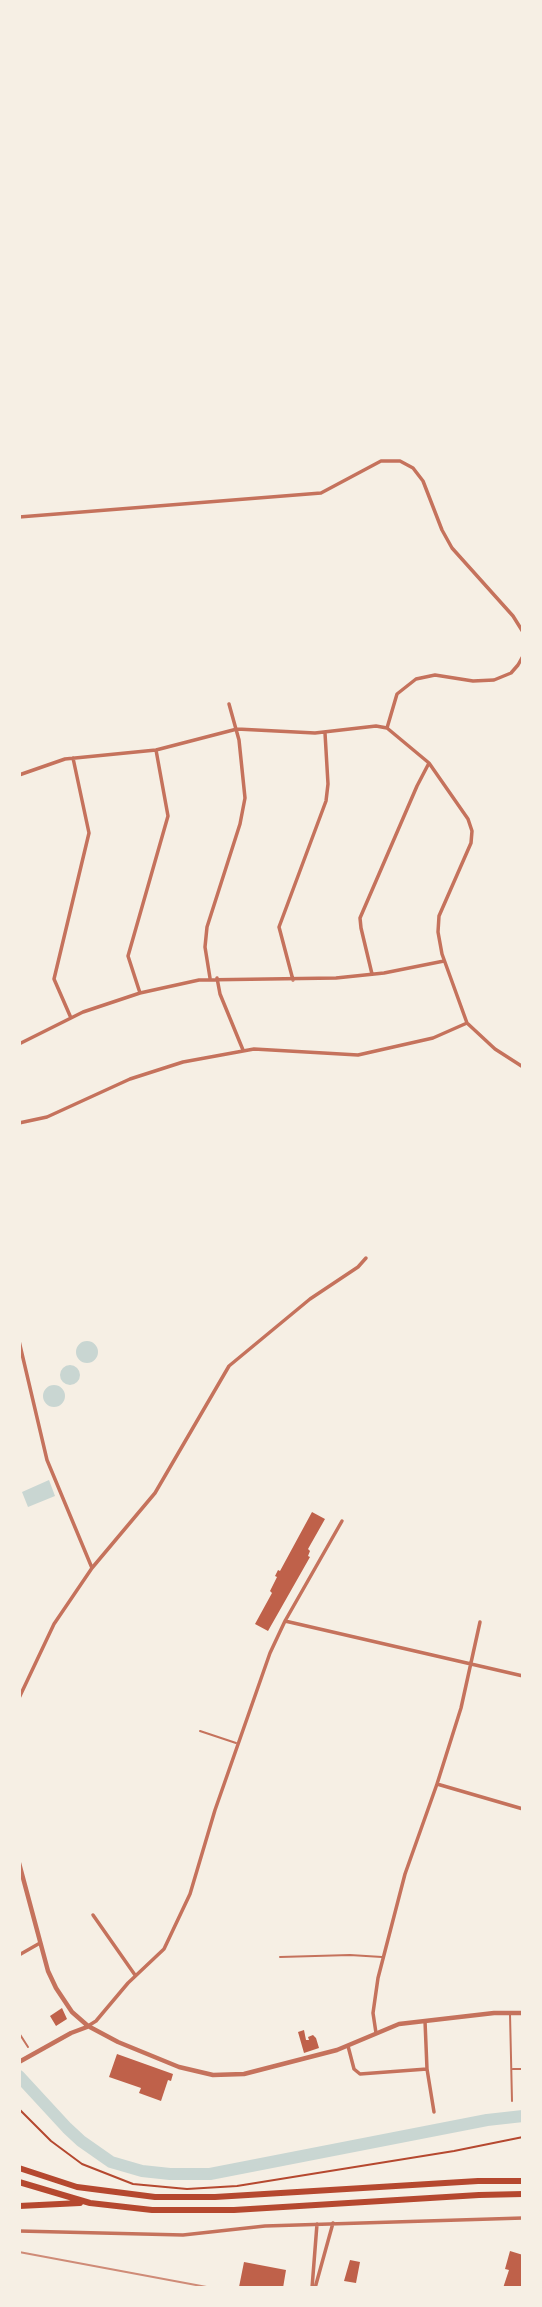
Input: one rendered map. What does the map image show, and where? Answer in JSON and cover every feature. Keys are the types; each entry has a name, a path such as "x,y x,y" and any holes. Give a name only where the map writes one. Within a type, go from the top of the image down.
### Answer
{"highway":[{"path":"19,2168 77,2187 155,2197 215,2197 478,2181 523,2181"},
{"path":"19,2182 90,2203 120,2208 181,2211 523,2194"},
{"path":"19,2206 90,2203"}],"street":[{"path":"19,517 321,493 381,461 400,461 413,468 423,481 452,548 513,616 523,632"},
{"path":"387,728 397,694 416,679 435,675 473,681 494,680 511,673 523,656"},
{"path":"210,978 205,947 207,928 244,810 244,779 237,729 229,704"},
{"path":"19,775 73,758 156,750 237,729 325,733 376,726 387,728 429,763 464,812 472,831 468,851 439,916 438,932 444,961 467,1023 495,1049 523,1067"},
{"path":"293,979 279,927 326,802 328,785 325,733"},
{"path":"140,993 128,956 169,816 156,750"},
{"path":"71,1018 54,979 89,833 73,758"},
{"path":"372,975 360,918 429,763"},
{"path":"19,1044 71,1018 140,993 210,978 293,979 372,975 444,961"},
{"path":"217,978 220,994 243,1050"},
{"path":"19,1123 47,1116 158,1069 243,1050 358,1055 418,1043 467,1023"},
{"path":"19,1698 54,1624 92,1568 156,1493 194,1422 229,1366 291,1314 358,1267 366,1258"},
{"path":"19,1341 47,1460 92,1568"},
{"path":"21,2061 88,2026 135,1975 160,1954 185,1905 270,1653 285,1621 342,1521"},
{"path":"285,1621 523,1676"},
{"path":"376,2033 373,2004 383,1957 405,1874 438,1784 472,1665 480,1622"},
{"path":"438,1784 523,1809"},
{"path":"19,1863 21,1879 48,1971 56,1989 72,2012 88,2026 155,2058 195,2071 223,2076 244,2074 348,2046 399,2024 510,2012 523,2013"},
{"path":"93,1915 135,1975"},
{"path":"19,1955 40,1942"},
{"path":"425,2021 427,2069 434,2112"},
{"path":"348,2046 356,2071 360,2074 427,2069"},
{"path":"19,2231 184,2235 265,2226 523,2218"},
{"path":"313,2288 333,2223"},
{"path":"313,2288 317,2224"}],"lane":[{"path":"200,1731 239,1744"},
{"path":"280,1957 383,1957"},
{"path":"510,2012 512,2101"},
{"path":"19,2033 28,2047"},
{"path":"511,2069 523,2069"}],"path":[{"path":"19,2109 51,2141 82,2164 133,2184 187,2189 237,2186 454,2151 523,2137"}],"shaded area":[{"path":"87,1341 97,1348 98,1352 91,1362 87,1363 77,1356 76,1352 83,1342"},
{"path":"66,1365 74,1365 80,1375 74,1385 66,1385 60,1379 60,1371"},
{"path":"54,1385 62,1388 65,1396 62,1404 54,1407 46,1404 43,1396 46,1388"},
{"path":"49,1480 55,1496 28,1507 22,1492"}],"building":[{"path":"312,1512 325,1519 308,1549 310,1557 268,1631 255,1624 272,1593 270,1591 278,1570 280,1571"},
{"path":"62,2008 67,2019 56,2026 50,2016"},
{"path":"304,2030 306,2040 313,2035 319,2048 304,2053 298,2032"},
{"path":"117,2054 173,2074 171,2081 168,2080 161,2101 139,2093 141,2088 109,2077"},
{"path":"510,2251 523,2255 523,2288 503,2288 509,2270 505,2269"},
{"path":"350,2260 360,2262 356,2283 344,2281"},
{"path":"244,2262 286,2270 283,2288 239,2287"}],"waterway":[{"path":"19,2076 67,2128 111,2162 142,2171 170,2174 210,2174 487,2120 523,2116"}],"railway":[{"path":"19,2252 212,2288"}]}
